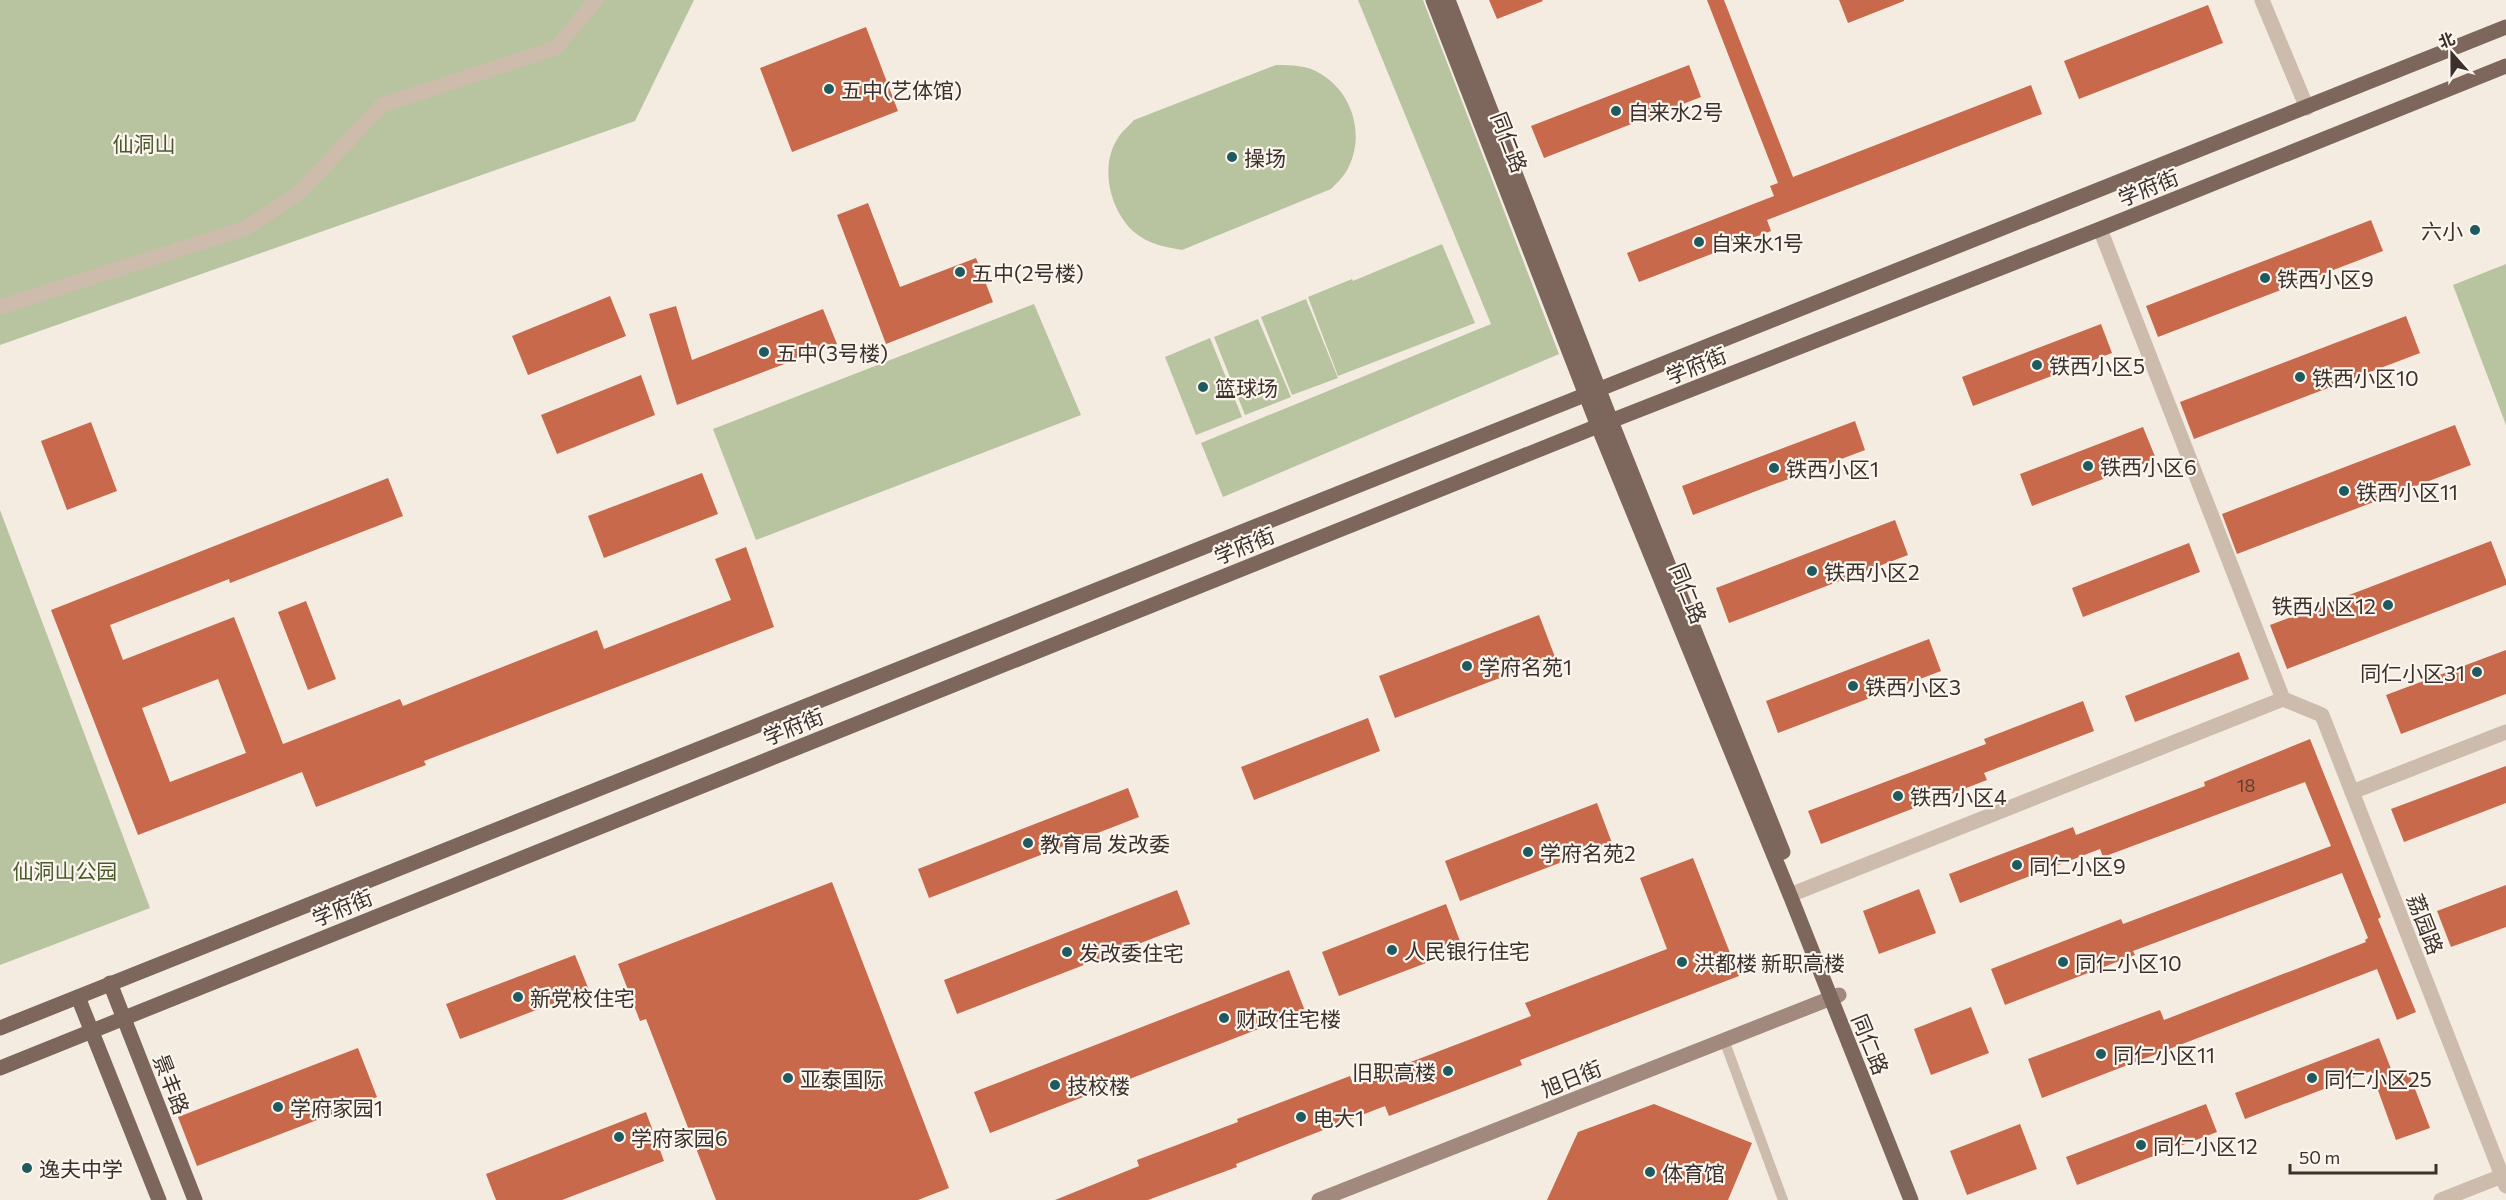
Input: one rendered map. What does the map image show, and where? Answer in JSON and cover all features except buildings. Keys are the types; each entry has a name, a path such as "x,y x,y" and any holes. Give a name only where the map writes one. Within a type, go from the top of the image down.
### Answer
{"main road":[{"name":"同仁路","path":"1433,0 1593,393"},
{"name":"同仁路","path":"1448,0 1604,424 1835,997 1911,1200"},
{"name":"学府街","path":"0,1028 2506,27"},
{"name":"学府街","path":"0,1068 1604,424 2506,66"},
{"name":"景丰路","path":"110,983 195,1200"},
{"path":"78,997 159,1200"},
{"name":"同仁路","path":"1835,997 1923,1200"},
{"name":"旭日街","path":"1319,1200 1835,997"}],"street":[{"path":"0,307 246,228 299,193 382,105 556,48 596,0"},
{"path":"2262,0 2307,108"},
{"path":"1794,894 2283,699 2100,229"},
{"name":"荔园路","path":"2283,699 2322,715 2504,1181"},
{"path":"2352,792 2506,732"},
{"path":"2441,1200 2504,1181"}],"lane":[{"path":"1724,1040 1783,1200"}],"green space":[{"name":"仙洞山","path":"0,0 694,0 635,121 0,345"},
{"path":"1358,0 1423,0 1559,354 1223,497 1201,443 1491,324"},
{"name":"操场","path":"1276,65 1299,66 1316,71 1342,93 1349,105 1356,131 1355,145 1352,159 1341,179 1331,189 1182,250 1151,242 1134,232 1113,200 1108,175 1112,149 1121,133 1134,120"},
{"path":"1442,244 1475,323 1338,376 1308,297"},
{"path":"2506,264 2506,425 2453,285"},
{"name":"篮球场","path":"1306,299 1338,378 1292,395 1261,317"},
{"path":"1034,304 1081,415 756,540 713,429"},
{"name":"篮球场","path":"1258,319 1291,397 1245,415 1214,337"},
{"name":"篮球场","path":"1210,338 1242,417 1196,435 1165,357"},
{"name":"仙洞山公园","path":"0,510 150,908 0,965"}],"place":[{"name":"五中(艺体馆)","path":"829,89"},
{"name":"自来水2号","path":"1616,111"},
{"name":"操场","path":"1232,157"},
{"name":"六小","path":"2475,230"},
{"name":"自来水1号","path":"1699,242"},
{"name":"五中(2号楼)","path":"960,272"},
{"name":"铁西小区9","path":"2265,278"},
{"name":"五中(3号楼)","path":"764,352"},
{"name":"铁西小区5","path":"2037,365"},
{"name":"铁西小区10","path":"2300,377"},
{"name":"篮球场","path":"1203,387"},
{"name":"铁西小区6","path":"2088,466"},
{"name":"铁西小区1","path":"1774,468"},
{"name":"铁西小区11","path":"2344,491"},
{"name":"铁西小区2","path":"1812,571"},
{"name":"铁西小区12","path":"2388,605"},
{"name":"学府名苑1","path":"1467,666"},
{"name":"同仁小区31","path":"2477,672"},
{"name":"铁西小区3","path":"1853,686"},
{"name":"铁西小区4","path":"1898,796"},
{"name":"教育局 发改委","path":"1028,843"},
{"name":"学府名苑2","path":"1528,852"},
{"name":"同仁小区9","path":"2017,865"},
{"name":"人民银行住宅","path":"1392,950"},
{"name":"发改委住宅","path":"1067,952"},
{"name":"洪都楼 新职高楼","path":"1682,962"},
{"name":"同仁小区10","path":"2063,962"},
{"name":"新党校住宅","path":"518,997"},
{"name":"财政住宅楼","path":"1224,1018"},
{"name":"同仁小区11","path":"2101,1054"},
{"name":"旧职高楼","path":"1448,1071"},
{"name":"亚泰国际","path":"788,1078"},
{"name":"同仁小区25","path":"2312,1078"},
{"name":"技校楼","path":"1055,1085"},
{"name":"学府家园1","path":"278,1107"},
{"name":"电大1","path":"1301,1117"},
{"name":"学府家园6","path":"619,1137"},
{"name":"同仁小区12","path":"2141,1145"},
{"name":"逸夫中学","path":"27,1168"},
{"name":"体育馆","path":"1650,1172"}]}
